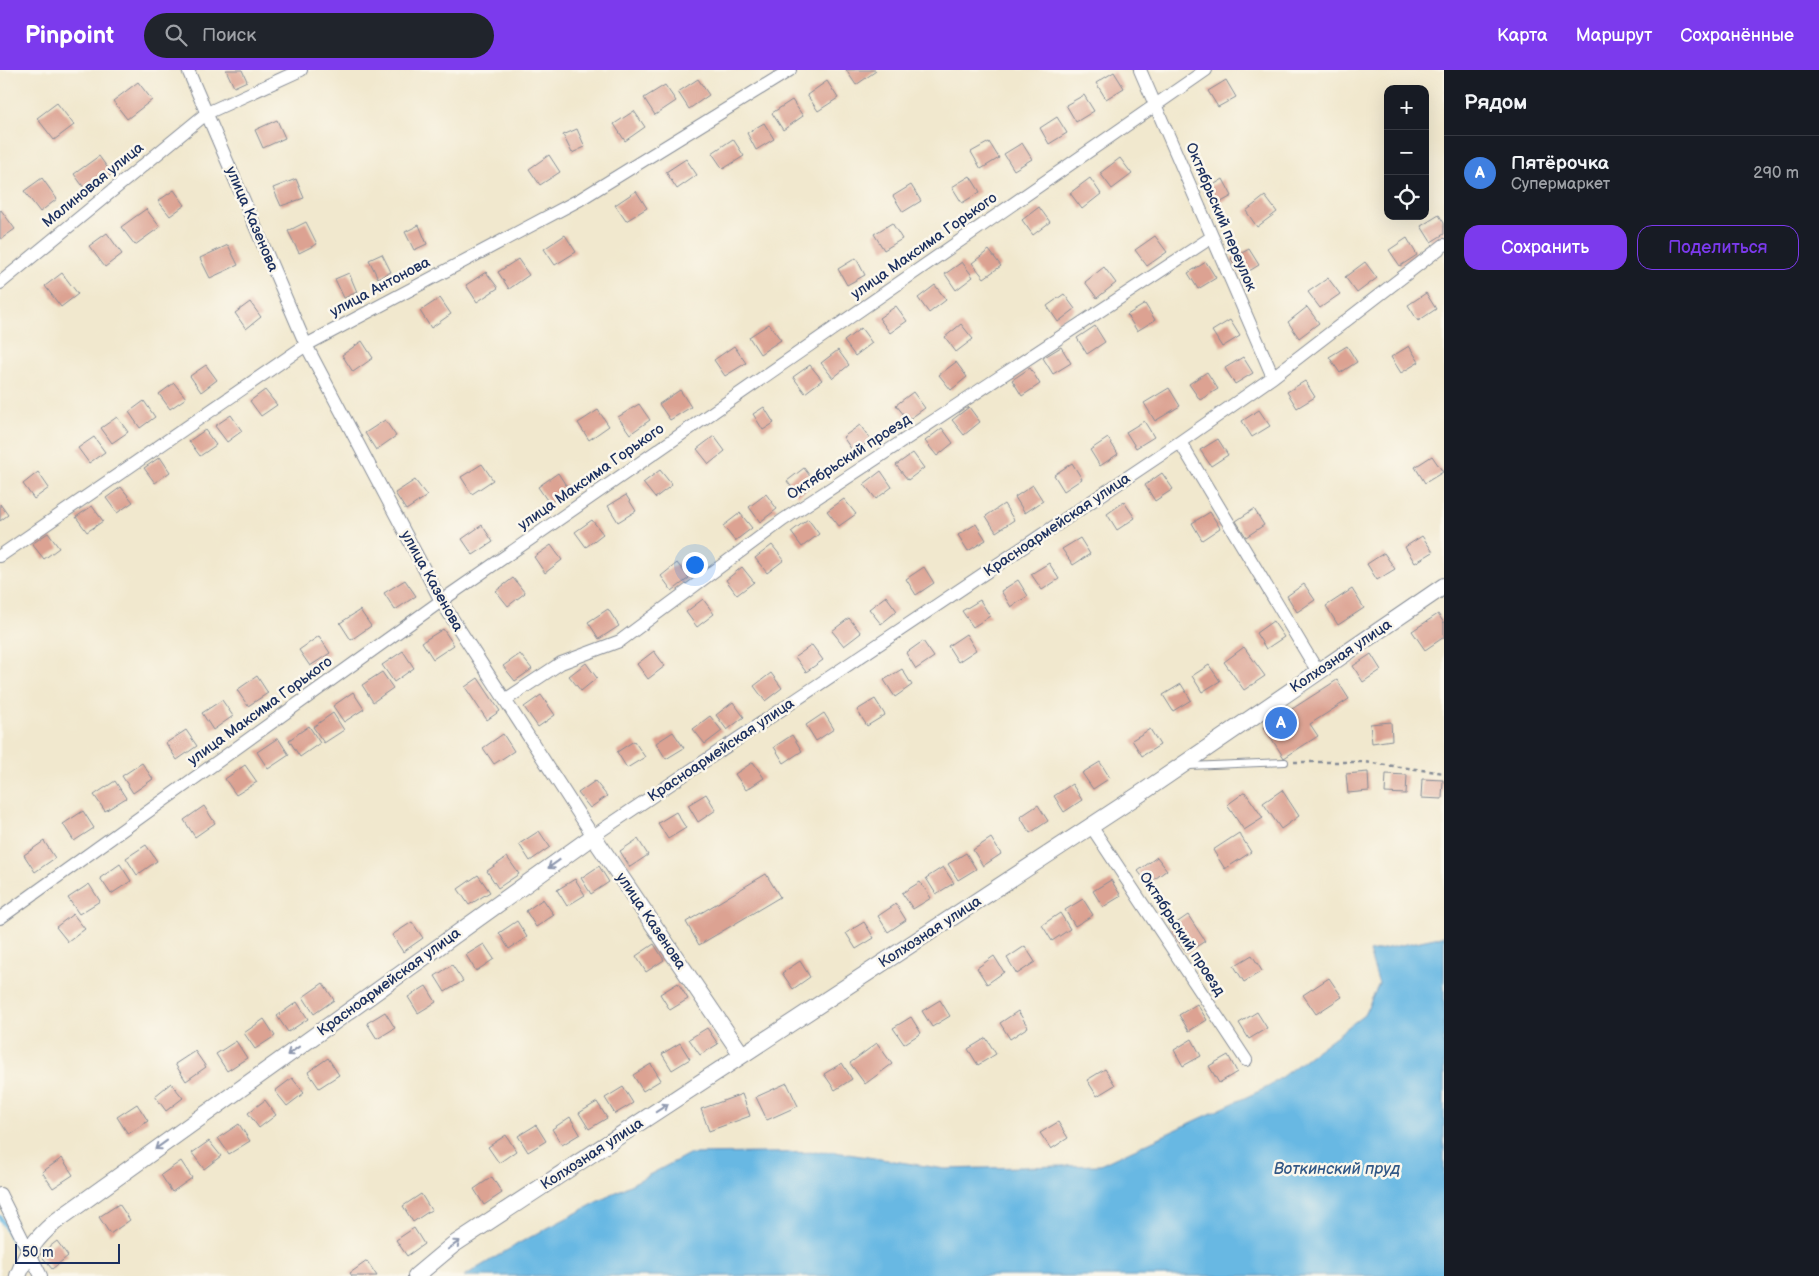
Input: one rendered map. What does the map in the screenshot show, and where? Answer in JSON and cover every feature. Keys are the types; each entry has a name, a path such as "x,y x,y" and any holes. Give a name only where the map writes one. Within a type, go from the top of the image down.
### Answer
{"street":[{"name":"улица Казенова","path":"188,70 306,345 441,601 593,836 742,1055"},
{"name":"Малиновая улица","path":"0,283 207,113 301,70"},
{"name":"улица Антонова","path":"0,556 306,345 579,200 790,70"},
{"name":"Октябрьский переулок","path":"1140,70 1273,378"},
{"name":"улица Максима Горького","path":"0,918 441,601 1206,70"},
{"name":"Октябрьский проезд","path":"504,700 561,663 620,640 782,520 1212,237"},
{"name":"Красноармейская улица","path":"18,1276 28,1252 39,1235 55,1222 593,836 1273,378 1444,245"},
{"path":"1180,442 1318,672"},
{"name":"Колхозная улица","path":"416,1276 453,1245 1091,826 1444,586"},
{"name":"Октябрьский проезд","path":"1091,826 1246,1060"},
{"path":"0,1194 41,1276"}],"lane":[{"path":"1180,766 1285,762"}],"path":[{"path":"1285,762 1364,762 1444,773"}],"water":[{"name":"Воткинский пруд","path":"1444,936 1444,1276 464,1276 521,1242 689,1154 835,1152 945,1169 1100,1165 1268,1087 1364,1015 1379,984 1369,952"}],"building":[{"path":"226,70 242,70 247,81 234,87"},
{"path":"846,70 875,70 876,71 856,85"},
{"path":"1114,72 1124,88 1106,99 1096,83"},
{"path":"698,79 709,95 689,109 678,92"},
{"path":"1226,80 1236,97 1218,107 1208,91"},
{"path":"827,81 838,98 818,111 807,95"},
{"path":"138,82 152,100 127,119 113,101"},
{"path":"665,85 676,101 655,115 644,98"},
{"path":"1084,95 1094,111 1076,122 1066,105"},
{"path":"792,100 803,116 783,130 772,113"},
{"path":"57,103 74,125 54,140 37,118"},
{"path":"634,111 645,127 625,141 614,124"},
{"path":"1057,117 1067,133 1049,144 1040,128"},
{"path":"277,120 285,138 263,148 255,130"},
{"path":"764,123 774,139 756,150 747,133"},
{"path":"577,129 585,147 572,153 563,135"},
{"path":"733,139 744,156 723,169 712,153"},
{"path":"989,142 999,158 981,169 971,152"},
{"path":"1022,143 1032,159 1014,170 1004,154"},
{"path":"549,155 560,172 540,185 529,169"},
{"path":"99,156 112,174 87,192 74,174"},
{"path":"1120,158 1132,174 1112,189 1100,173"},
{"path":"686,159 697,175 677,189 666,172"},
{"path":"970,176 980,192 962,203 952,187"},
{"path":"42,178 57,199 40,212 24,191"},
{"path":"1090,178 1101,194 1082,209 1070,193"},
{"path":"296,179 304,198 281,206 273,188"},
{"path":"1223,179 1232,196 1214,206 1205,190"},
{"path":"911,185 921,201 903,212 893,196"},
{"path":"174,190 185,205 170,216 158,201"},
{"path":"636,191 647,208 626,221 615,205"},
{"path":"1265,196 1277,212 1257,227 1246,211"},
{"path":"1039,207 1050,222 1033,235 1022,220"},
{"path":"146,209 160,227 135,245 121,227"},
{"path":"0,211 15,229 1,239"},
{"path":"1439,215 1444,223 1444,234 1431,242 1421,226"},
{"path":"306,222 317,244 299,253 288,231"},
{"path":"892,223 902,239 884,250 874,234"},
{"path":"419,225 427,244 414,250 405,232"},
{"path":"107,233 122,254 105,267 89,246"},
{"path":"565,235 576,252 555,265 544,249"},
{"path":"1155,236 1167,252 1147,266 1135,250"},
{"path":"1407,238 1417,255 1400,266 1389,250"},
{"path":"228,245 238,265 210,278 200,258"},
{"path":"1249,249 1259,265 1241,276 1231,259"},
{"path":"989,250 1001,266 984,278 972,263"},
{"path":"382,254 391,272 378,278 369,260"},
{"path":"856,258 865,275 847,285 838,269"},
{"path":"518,259 529,275 509,289 498,272"},
{"path":"962,262 973,277 956,290 945,274"},
{"path":"1206,262 1216,278 1198,289 1188,273"},
{"path":"1365,262 1377,278 1357,293 1345,277"},
{"path":"1104,267 1116,283 1097,298 1085,282"},
{"path":"486,272 498,288 477,302 466,285"},
{"path":"62,273 78,294 61,307 45,286"},
{"path":"349,273 357,292 344,298 335,279"},
{"path":"1328,278 1340,294 1320,308 1308,292"},
{"path":"935,285 946,300 929,313 918,298"},
{"path":"1426,293 1436,309 1418,321 1408,305"},
{"path":"1064,294 1075,309 1058,322 1047,306"},
{"path":"440,298 451,314 431,328 420,311"},
{"path":"250,302 261,317 246,329 235,313"},
{"path":"1145,304 1155,320 1137,331 1127,315"},
{"path":"896,306 907,321 890,333 879,318"},
{"path":"1307,307 1319,323 1299,338 1288,322"},
{"path":"1230,320 1240,336 1222,347 1212,331"},
{"path":"769,324 781,340 760,354 749,337"},
{"path":"961,324 973,339 956,352 945,337"},
{"path":"1095,326 1105,342 1087,354 1077,338"},
{"path":"861,328 872,343 855,356 844,341"},
{"path":"362,341 373,358 353,372 342,355"},
{"path":"734,346 746,363 725,376 714,360"},
{"path":"1347,346 1357,362 1340,373 1329,357"},
{"path":"1409,346 1419,362 1401,373 1391,357"},
{"path":"1061,347 1071,363 1053,374 1043,358"},
{"path":"838,350 849,365 833,378 821,363"},
{"path":"1243,357 1253,373 1235,384 1225,368"},
{"path":"956,362 967,377 951,390 939,375"},
{"path":"206,365 217,380 201,392 190,376"},
{"path":"810,365 822,380 805,393 793,377"},
{"path":"1030,368 1040,384 1022,396 1012,380"},
{"path":"1207,372 1218,389 1200,400 1189,384"},
{"path":"1305,381 1315,397 1297,408 1287,392"},
{"path":"174,383 186,398 170,409 159,394"},
{"path":"1169,388 1180,406 1155,421 1144,403"},
{"path":"265,390 277,405 261,416 250,401"},
{"path":"680,390 691,407 670,420 659,404"},
{"path":"913,392 925,408 908,420 896,405"},
{"path":"144,401 155,417 140,428 129,412"},
{"path":"639,404 650,420 630,434 618,417"},
{"path":"764,407 774,423 763,430 753,414"},
{"path":"969,407 980,422 964,435 952,420"},
{"path":"598,410 609,426 589,440 578,423"},
{"path":"1259,410 1270,426 1252,437 1242,421"},
{"path":"231,415 242,431 227,442 215,426"},
{"path":"117,417 128,432 112,443 101,428"},
{"path":"385,420 396,436 376,450 365,433"},
{"path":"1144,421 1154,437 1136,448 1126,432"},
{"path":"860,425 871,440 854,453 843,437"},
{"path":"942,428 953,443 937,456 925,441"},
{"path":"205,430 216,445 200,456 189,441"},
{"path":"714,436 725,451 709,464 697,449"},
{"path":"94,437 105,452 89,463 78,448"},
{"path":"1108,438 1118,454 1100,466 1090,450"},
{"path":"1218,439 1228,455 1211,466 1200,450"},
{"path":"913,453 924,468 908,480 896,465"},
{"path":"1432,456 1443,472 1425,483 1415,467"},
{"path":"160,457 170,472 155,483 144,468"},
{"path":"1072,463 1082,479 1064,491 1054,475"},
{"path":"482,464 493,480 472,494 461,477"},
{"path":"804,468 815,483 798,496 787,481"},
{"path":"660,470 672,485 655,498 643,483"},
{"path":"881,471 892,487 876,499 864,484"},
{"path":"38,472 49,488 34,499 23,484"},
{"path":"558,473 569,490 549,503 538,487"},
{"path":"1162,473 1173,489 1155,501 1145,485"},
{"path":"415,480 427,496 406,510 395,493"},
{"path":"1033,485 1043,501 1025,513 1015,497"},
{"path":"121,487 133,502 117,513 106,498"},
{"path":"766,494 777,509 760,522 749,507"},
{"path":"626,495 636,511 618,522 608,506"},
{"path":"844,499 856,514 839,526 827,511"},
{"path":"1124,502 1135,518 1117,530 1107,514"},
{"path":"0,504 8,515 0,521"},
{"path":"1004,504 1014,520 996,532 986,516"},
{"path":"92,506 103,521 87,532 76,517"},
{"path":"1254,509 1264,525 1246,537 1236,521"},
{"path":"1210,512 1220,528 1202,540 1192,523"},
{"path":"740,513 752,528 735,541 723,526"},
{"path":"808,519 819,534 802,547 791,532"},
{"path":"592,520 603,534 586,547 575,532"},
{"path":"976,524 986,540 968,551 958,535"},
{"path":"482,525 493,542 473,555 462,539"},
{"path":"48,533 59,548 44,559 32,544"},
{"path":"1422,536 1433,552 1415,563 1405,547"},
{"path":"1080,538 1090,554 1073,565 1062,549"},
{"path":"551,545 562,560 545,573 534,557"},
{"path":"772,545 784,560 767,573 755,558"},
{"path":"1384,553 1395,569 1377,580 1367,564"},
{"path":"677,563 689,578 672,591 661,576"},
{"path":"1049,563 1059,579 1042,590 1031,574"},
{"path":"742,567 754,582 737,595 726,580"},
{"path":"924,567 934,583 916,595 906,579"},
{"path":"513,578 525,593 508,606 496,591"},
{"path":"405,580 416,596 395,610 384,593"},
{"path":"1018,580 1028,596 1011,607 1001,591"},
{"path":"1304,584 1315,600 1297,612 1287,596"},
{"path":"1352,589 1364,608 1338,625 1326,606"},
{"path":"886,596 897,611 881,624 869,609"},
{"path":"703,599 714,614 697,627 686,612"},
{"path":"980,600 990,616 973,627 962,611"},
{"path":"608,609 619,626 599,639 588,622"},
{"path":"360,610 371,626 351,640 340,623"},
{"path":"1438,614 1444,623 1444,637 1425,650 1412,631"},
{"path":"849,618 861,633 844,646 832,631"},
{"path":"1273,621 1284,637 1266,649 1256,633"},
{"path":"443,629 454,645 433,659 422,642"},
{"path":"966,634 976,650 958,662 948,646"},
{"path":"319,636 330,653 310,666 299,650"},
{"path":"923,641 934,657 916,669 906,653"},
{"path":"812,645 823,660 806,672 795,657"},
{"path":"1244,647 1265,676 1244,690 1224,662"},
{"path":"403,651 414,668 394,682 382,665"},
{"path":"654,651 665,666 648,679 637,664"},
{"path":"520,654 532,669 515,681 503,666"},
{"path":"1371,654 1381,670 1363,682 1353,666"},
{"path":"586,663 597,678 581,691 569,676"},
{"path":"1209,665 1220,681 1202,692 1192,676"},
{"path":"902,669 912,685 895,697 884,680"},
{"path":"382,672 393,688 373,702 362,685"},
{"path":"771,673 782,688 765,701 754,686"},
{"path":"257,676 268,693 248,706 237,690"},
{"path":"478,678 500,711 487,720 465,687"},
{"path":"1337,680 1349,699 1310,724 1318,736 1284,758 1264,727"},
{"path":"1181,684 1191,700 1173,711 1163,695"},
{"path":"353,692 364,709 344,722 333,706"},
{"path":"541,695 555,715 538,727 524,707"},
{"path":"875,699 885,715 867,726 857,710"},
{"path":"222,700 233,716 213,730 202,713"},
{"path":"733,702 744,717 727,730 716,715"},
{"path":"333,713 344,730 324,743 313,727"},
{"path":"824,713 834,729 816,741 806,725"},
{"path":"710,716 722,731 705,744 693,729"},
{"path":"1391,722 1392,740 1372,743 1370,724"},
{"path":"309,726 320,743 300,757 289,740"},
{"path":"1150,729 1160,745 1142,756 1132,740"},
{"path":"186,730 197,746 177,760 166,743"},
{"path":"673,732 684,748 666,759 656,743"},
{"path":"503,734 514,751 494,764 483,748"},
{"path":"792,735 802,751 784,763 774,747"},
{"path":"278,738 289,755 268,769 257,752"},
{"path":"634,741 645,757 627,768 617,752"},
{"path":"753,762 764,778 746,790 735,774"},
{"path":"1100,762 1110,778 1093,789 1082,773"},
{"path":"142,763 153,779 133,793 122,776"},
{"path":"245,765 257,782 236,795 225,779"},
{"path":"1368,772 1369,791 1348,793 1346,774"},
{"path":"1386,774 1407,775 1406,794 1385,793"},
{"path":"1422,779 1443,780 1442,799 1421,798"},
{"path":"115,781 126,798 105,811 94,795"},
{"path":"595,781 607,796 590,808 578,793"},
{"path":"1072,784 1082,800 1064,812 1054,796"},
{"path":"1282,790 1299,816 1281,829 1263,803"},
{"path":"1245,792 1263,818 1244,830 1227,805"},
{"path":"706,794 716,810 698,822 688,805"},
{"path":"1038,805 1048,821 1030,833 1020,817"},
{"path":"204,806 215,823 195,837 184,820"},
{"path":"83,811 94,828 74,841 63,824"},
{"path":"676,812 686,828 668,839 658,823"},
{"path":"539,831 550,847 530,861 519,844"},
{"path":"1239,833 1251,852 1225,869 1213,850"},
{"path":"991,838 1001,854 983,866 973,850"},
{"path":"638,839 648,855 630,867 620,851"},
{"path":"44,841 55,858 35,872 24,855"},
{"path":"146,845 157,861 137,875 126,858"},
{"path":"966,853 976,869 958,880 948,864"},
{"path":"507,857 519,874 498,888 487,871"},
{"path":"1157,857 1167,870 1148,884 1138,871"},
{"path":"120,864 131,881 111,894 100,878"},
{"path":"599,866 609,882 591,894 581,878"},
{"path":"943,867 954,883 936,894 926,878"},
{"path":"766,874 780,897 699,945 686,922"},
{"path":"478,875 490,892 469,905 458,889"},
{"path":"575,879 585,895 567,906 557,890"},
{"path":"1111,880 1121,896 1103,907 1093,891"},
{"path":"920,882 931,898 913,909 902,893"},
{"path":"89,884 100,901 79,914 68,898"},
{"path":"543,899 554,915 536,927 526,911"},
{"path":"1083,899 1093,915 1075,926 1065,910"},
{"path":"896,904 906,920 888,932 878,916"},
{"path":"1060,913 1070,929 1052,941 1042,925"},
{"path":"73,914 85,929 68,942 56,927"},
{"path":"1188,915 1205,941 1187,953 1169,928"},
{"path":"517,921 527,937 509,949 499,933"},
{"path":"412,922 423,938 403,952 392,935"},
{"path":"864,922 874,938 856,949 846,933"},
{"path":"484,944 494,959 476,971 466,955"},
{"path":"654,944 664,960 646,972 636,956"},
{"path":"1025,946 1035,962 1017,974 1007,958"},
{"path":"1252,955 1262,971 1244,982 1234,966"},
{"path":"994,956 1004,972 987,984 977,968"},
{"path":"800,961 810,977 793,989 782,973"},
{"path":"452,965 463,981 445,992 435,976"},
{"path":"1329,978 1342,997 1316,1014 1303,995"},
{"path":"323,983 334,1000 314,1014 303,997"},
{"path":"678,983 688,999 670,1010 660,994"},
{"path":"426,986 436,1002 418,1013 408,997"},
{"path":"940,1000 950,1016 932,1027 922,1011"},
{"path":"297,1002 308,1019 288,1032 277,1016"},
{"path":"1197,1004 1207,1020 1189,1031 1179,1015"},
{"path":"1018,1011 1028,1027 1010,1039 1000,1023"},
{"path":"385,1012 395,1028 377,1039 367,1023"},
{"path":"1257,1012 1267,1028 1249,1039 1239,1023"},
{"path":"911,1017 921,1033 904,1044 893,1028"},
{"path":"264,1019 275,1036 255,1049 244,1033"},
{"path":"707,1028 718,1044 700,1055 689,1039"},
{"path":"986,1038 996,1054 978,1065 968,1049"},
{"path":"1192,1039 1201,1056 1183,1066 1174,1050"},
{"path":"236,1041 247,1058 227,1071 216,1054"},
{"path":"680,1043 690,1059 672,1070 662,1054"},
{"path":"877,1043 892,1064 865,1084 850,1063"},
{"path":"195,1051 206,1067 186,1081 175,1064"},
{"path":"1228,1055 1237,1072 1219,1083 1209,1066"},
{"path":"328,1058 339,1075 319,1088 308,1072"},
{"path":"842,1063 852,1079 835,1090 824,1074"},
{"path":"651,1064 661,1080 643,1091 633,1075"},
{"path":"1105,1069 1115,1085 1097,1096 1087,1080"},
{"path":"292,1078 304,1093 287,1106 275,1091"},
{"path":"171,1083 183,1098 166,1111 155,1096"},
{"path":"787,1083 798,1106 767,1120 756,1097"},
{"path":"623,1087 633,1103 615,1114 605,1098"},
{"path":"742,1094 750,1116 709,1131 701,1109"},
{"path":"265,1100 276,1115 259,1128 248,1113"},
{"path":"597,1102 607,1118 589,1129 579,1113"},
{"path":"137,1104 148,1121 128,1134 117,1117"},
{"path":"570,1117 580,1134 562,1145 552,1129"},
{"path":"1058,1122 1068,1138 1051,1149 1040,1133"},
{"path":"239,1124 250,1141 229,1154 218,1138"},
{"path":"536,1125 546,1141 528,1152 518,1136"},
{"path":"506,1135 516,1151 499,1163 488,1147"},
{"path":"209,1141 221,1156 204,1169 192,1153"},
{"path":"62,1158 73,1175 53,1188 42,1172"},
{"path":"181,1161 192,1178 172,1192 161,1175"},
{"path":"492,1177 502,1193 484,1205 474,1189"},
{"path":"421,1194 431,1210 413,1222 403,1206"},
{"path":"119,1204 130,1220 110,1234 99,1217"},
{"path":"414,1228 424,1244 407,1256 396,1240"},
{"path":"57,1241 68,1256 52,1269 40,1254"},
{"path":"367,1261 377,1276 352,1276 350,1273"}],"waterway":[{"path":"0,1217 22,1257"},
{"path":"27,1266 33,1276"}],"place":[{"name":"Пятёрочка","path":"1281,723"}]}
